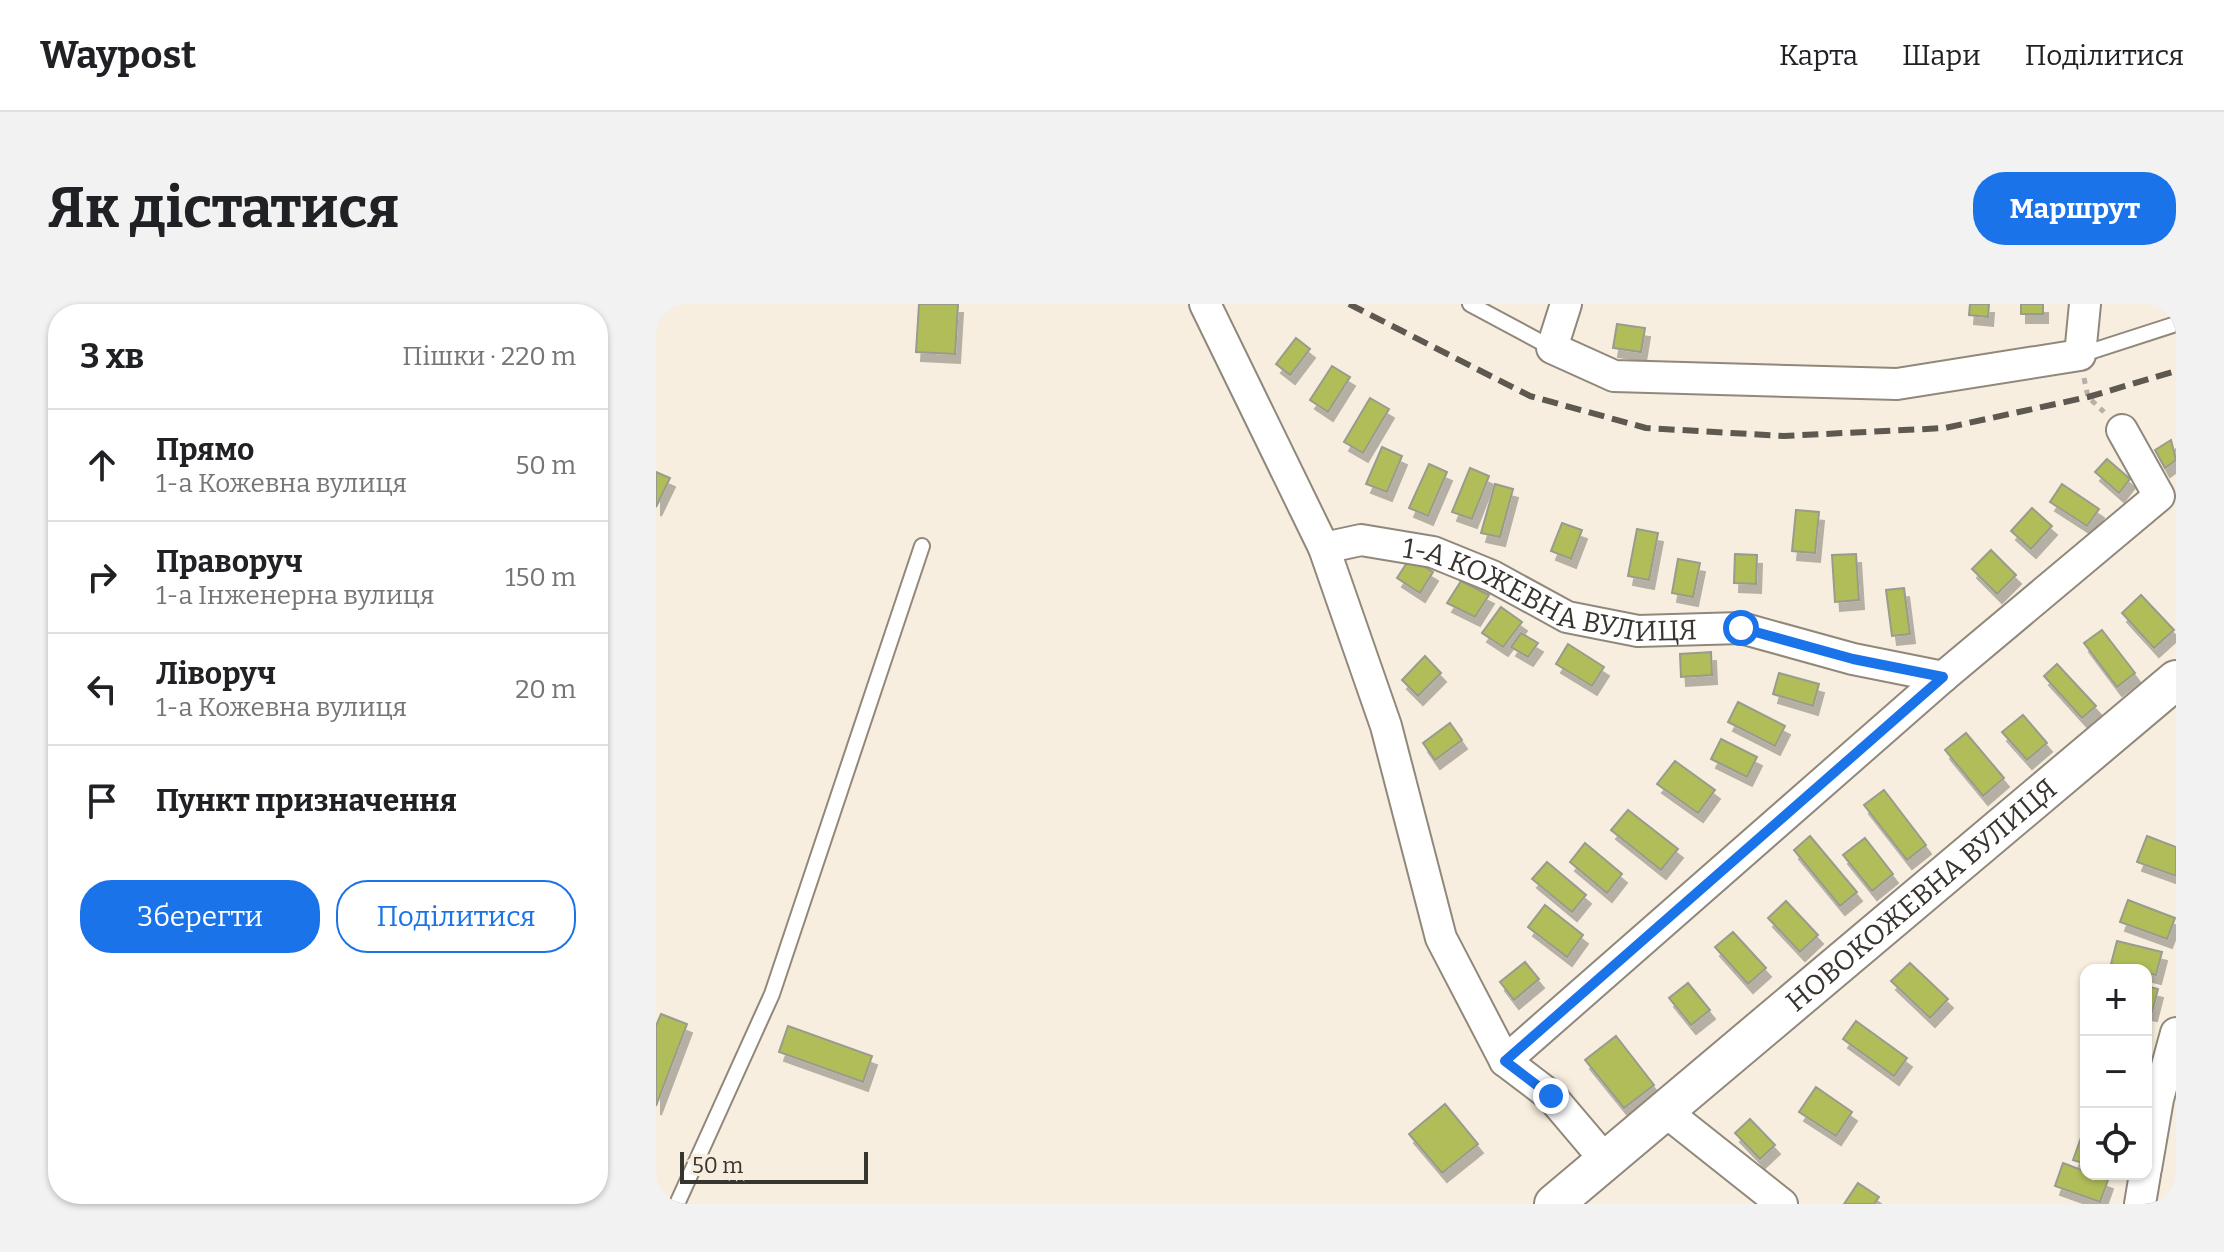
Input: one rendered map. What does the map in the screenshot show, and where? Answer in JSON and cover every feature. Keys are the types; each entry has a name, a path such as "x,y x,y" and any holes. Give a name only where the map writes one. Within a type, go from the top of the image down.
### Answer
{"street":[{"path":"1205,304 1324,548 1386,726 1441,938 1505,1061 1551,1096 1607,1162"},
{"path":"1566,304 1552,348 1614,376 1897,384 2080,355 2085,304"},
{"path":"1505,1061 1943,677 2159,496 2122,430"},
{"name":"1-А КОЖЕВНА ВУЛИЦЯ","path":"1324,548 1361,540 1433,552 1492,576 1567,617 1638,631 1741,628 1853,659 1943,677"},
{"name":"НОВОКОЖЕВНА ВУЛИЦЯ","path":"1554,1204 2176,680"},
{"path":"2152,1136 2158,1099 2176,1033"},
{"path":"1666,1112 1782,1204"},
{"path":"2140,1204 2144,1180"}],"lane":[{"path":"1470,304 1552,348"},
{"path":"2080,355 2176,324"},
{"path":"677,1204 772,994 922,546"}],"path":[{"path":"2080,355 2088,397 2122,430"}],"building":[{"path":"919,304 958,304 955,354 916,352"},
{"path":"1970,304 1989,304 1988,317 1969,315"},
{"path":"2021,304 2043,304 2043,314 2021,314"},
{"path":"1617,324 1645,328 1641,352 1613,348"},
{"path":"1296,338 1310,349 1290,375 1276,364"},
{"path":"1332,366 1350,377 1328,412 1310,400"},
{"path":"1370,398 1389,409 1363,453 1344,442"},
{"path":"2171,440 2176,460 2165,468 2155,450"},
{"path":"1382,447 1402,456 1387,492 1366,484"},
{"path":"2107,459 2130,479 2119,493 2095,472"},
{"path":"1429,464 1447,472 1428,516 1409,508"},
{"path":"1470,468 1489,476 1472,519 1452,512"},
{"path":"656,472 670,478 656,507"},
{"path":"1495,484 1513,489 1500,537 1481,533"},
{"path":"2062,484 2099,509 2087,526 2050,502"},
{"path":"2032,508 2052,526 2031,549 2011,531"},
{"path":"1796,510 1819,512 1815,553 1792,551"},
{"path":"1562,523 1582,530 1571,559 1551,551"},
{"path":"1637,529 1658,533 1649,580 1628,576"},
{"path":"1991,550 2016,575 1997,594 1972,569"},
{"path":"1735,554 1757,555 1756,584 1734,583"},
{"path":"1856,554 1859,600 1835,602 1832,555"},
{"path":"1410,558 1433,572 1420,593 1397,578"},
{"path":"1678,559 1700,563 1693,597 1672,593"},
{"path":"1461,581 1489,595 1475,617 1447,603"},
{"path":"1904,588 1910,634 1892,636 1886,590"},
{"path":"2141,595 2174,630 2154,648 2122,613"},
{"path":"1501,607 1522,622 1503,647 1482,633"},
{"path":"2102,630 2135,673 2117,687 2084,643"},
{"path":"1521,633 1538,643 1528,657 1511,647"},
{"path":"1568,644 1604,667 1592,686 1556,664"},
{"path":"1711,652 1712,675 1681,677 1680,654"},
{"path":"1425,656 1441,673 1418,696 1402,680"},
{"path":"2057,664 2096,706 2082,718 2044,676"},
{"path":"1779,673 1819,684 1813,706 1773,694"},
{"path":"1738,702 1785,726 1775,746 1728,722"},
{"path":"2023,715 2047,743 2027,760 2002,732"},
{"path":"1450,723 1462,740 1435,760 1423,743"},
{"path":"1966,733 2004,778 1983,796 1945,750"},
{"path":"1721,739 1757,757 1747,777 1711,759"},
{"path":"1675,761 1715,790 1698,813 1657,784"},
{"path":"1884,790 1926,845 1907,860 1864,805"},
{"path":"1628,810 1678,849 1661,870 1611,830"},
{"path":"1810,836 1857,892 1840,906 1794,850"},
{"path":"2147,836 2176,847 2176,876 2137,862"},
{"path":"1865,838 1893,874 1872,891 1843,855"},
{"path":"1585,843 1622,874 1607,893 1570,862"},
{"path":"1547,862 1586,895 1572,912 1532,879"},
{"path":"2128,900 2175,918 2167,939 2120,922"},
{"path":"1786,901 1818,935 1800,952 1768,918"},
{"path":"1545,905 1583,935 1567,957 1528,927"},
{"path":"1733,932 1766,968 1748,984 1715,947"},
{"path":"2117,941 2162,952 2156,975 2152,974 2152,964 2111,964"},
{"path":"1525,962 1539,979 1514,1000 1500,982"},
{"path":"1910,963 1948,999 1930,1018 1891,981"},
{"path":"1688,983 1710,1010 1691,1025 1669,998"},
{"path":"2152,988 2158,989 2152,1012"},
{"path":"661,1014 687,1024 656,1106 656,1026"},
{"path":"1856,1021 1907,1058 1894,1076 1843,1039"},
{"path":"788,1026 872,1056 863,1082 779,1052"},
{"path":"1616,1036 1654,1085 1624,1108 1585,1060"},
{"path":"1816,1087 1852,1112 1836,1136 1799,1112"},
{"path":"1445,1104 1478,1144 1442,1173 1409,1134"},
{"path":"1750,1119 1775,1145 1760,1159 1735,1133"},
{"path":"2080,1141 2080,1162 2073,1160"},
{"path":"2063,1163 2080,1169 2080,1180 2108,1180 2100,1202 2055,1186"},
{"path":"1858,1183 1879,1197 1874,1204 1844,1204"}],"railway":[{"path":"1349,304 1530,396 1646,428 1784,436 1945,428 2088,397 2176,371"}],"route":[{"path":"1551,1096 1505,1061 1943,677 1853,659 1741,628"}]}
